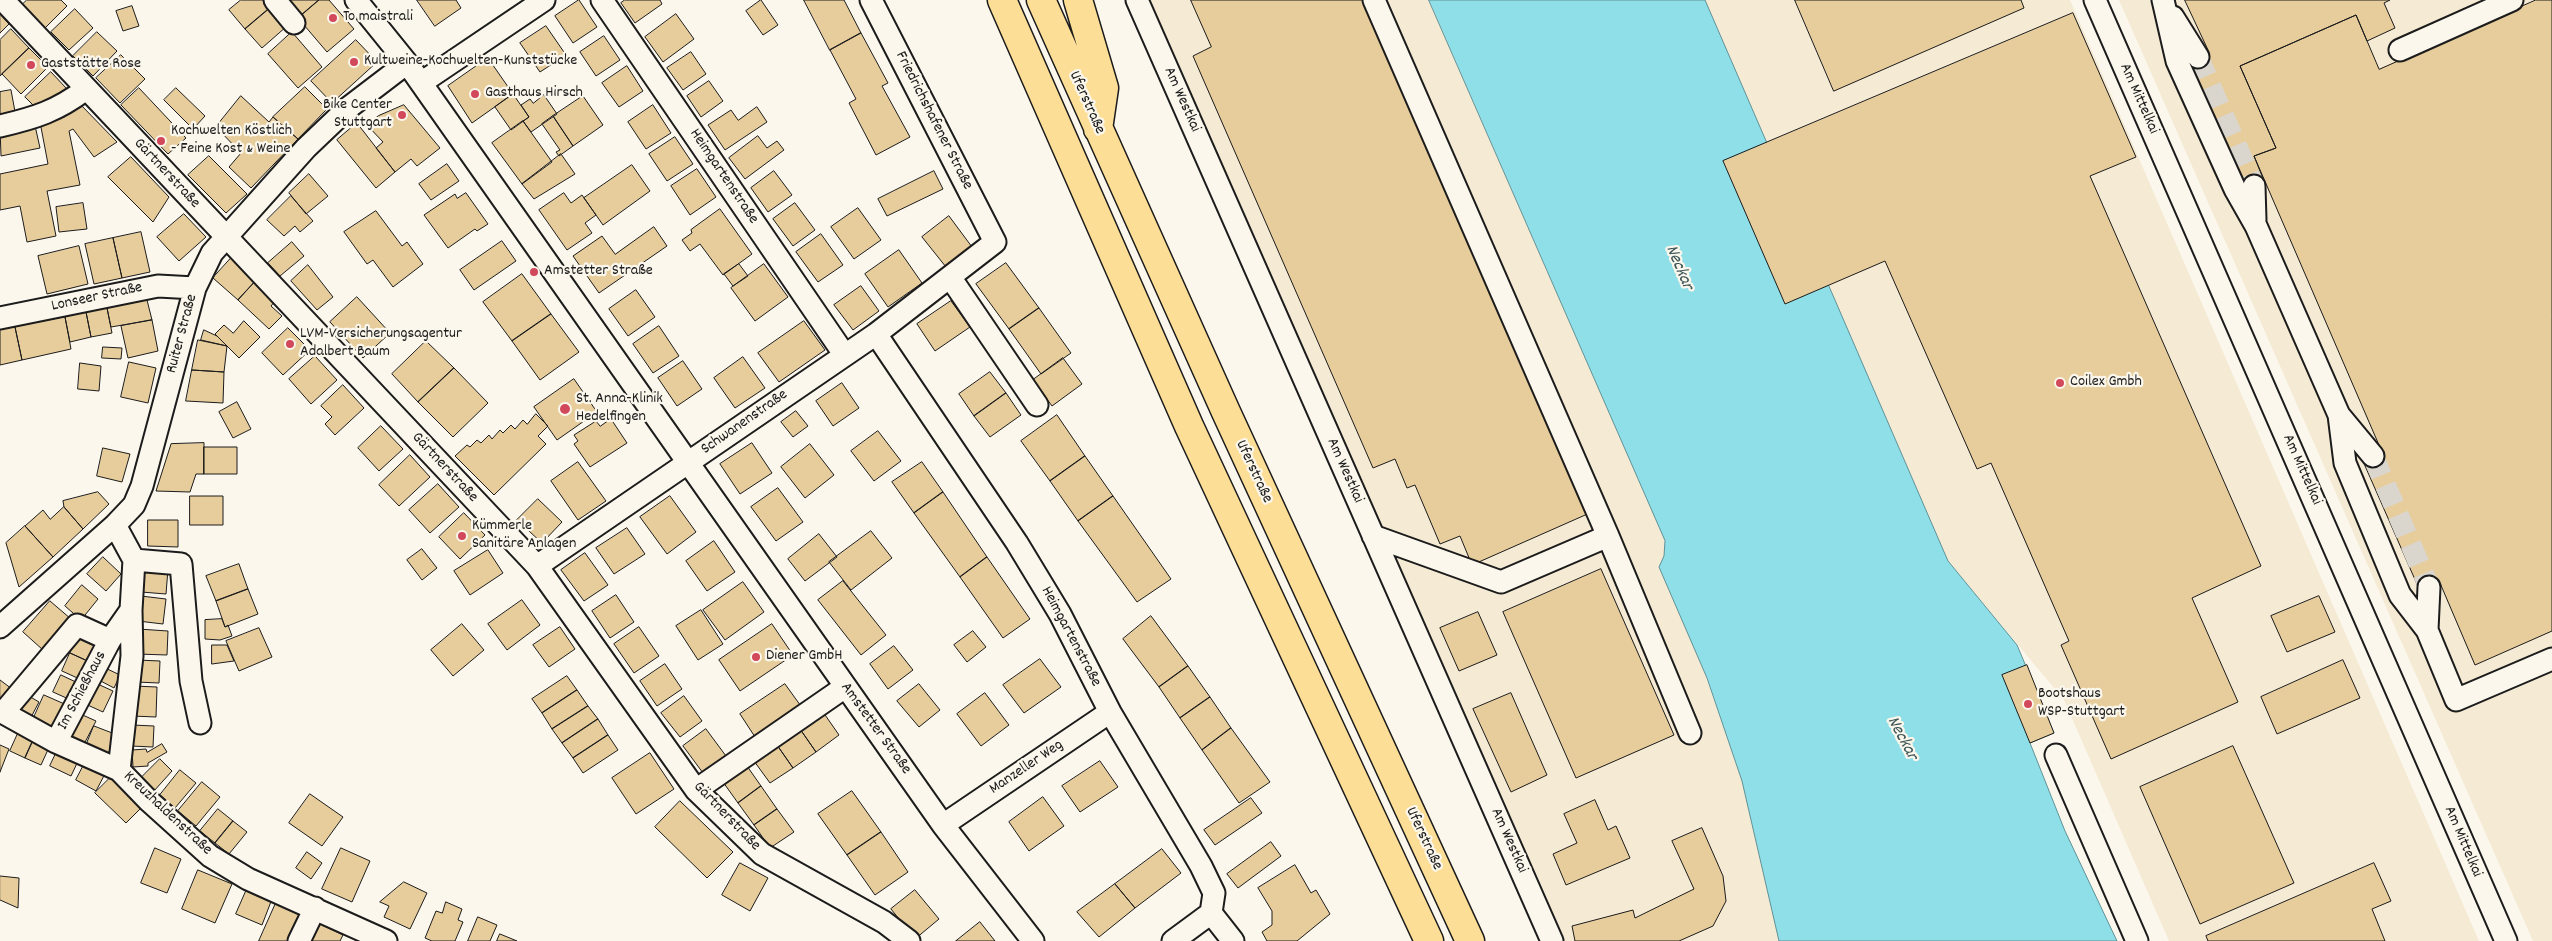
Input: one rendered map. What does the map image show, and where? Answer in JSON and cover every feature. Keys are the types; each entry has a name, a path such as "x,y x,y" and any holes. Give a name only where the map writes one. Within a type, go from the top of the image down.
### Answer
{"highway":[{"path":"1002,0 1189,426 1429,941"},
{"name":"Uferstraße","path":"1042,0 1098,129 1470,941"},
{"path":"1078,0 1104,88 1098,129"}],"street":[{"name":"Gärtnerstraße","path":"3,0 225,238 537,566 696,790 762,854 884,922 909,941"},
{"path":"275,0 294,24"},
{"name":"Amstetter Straße","path":"356,0 421,83 943,824 1033,941"},
{"path":"421,83 544,0"},
{"name":"Heimgartenstraße","path":"602,0 844,354"},
{"name":"Friedrichshafener Straße","path":"871,0 995,242"},
{"name":"Am Westkai","path":"1137,0 1552,941"},
{"path":"1374,0 1608,536 1690,733"},
{"name":"Am Mittelkai","path":"2095,0 2506,941"},
{"path":"2400,50 2512,0"},
{"path":"2163,1 2198,58"},
{"path":"2163,1 2177,61 2235,189 2256,226 2339,415 2373,456"},
{"name":"Ruiter Straße","path":"0,627 115,525 134,505 142,486 195,288 212,253 306,148 348,108 406,63"},
{"path":"0,126 38,117 65,105 86,89"},
{"path":"2254,186 2256,226"},
{"name":"Schwanenstraße","path":"537,566 844,354 876,334 995,242"},
{"path":"950,277 1037,404"},
{"name":"Lonseer Straße","path":"0,318 158,286 195,288"},
{"name":"Heimgartenstraße","path":"876,334 1017,543 1060,614 1110,712 1201,866 1214,892 1211,913"},
{"path":"2339,415 2345,463 2400,595 2427,630 2456,700 2552,659"},
{"path":"115,525 134,560 181,564 191,681 200,723"},
{"path":"1373,536 1501,582 1608,536"},
{"name":"Kreuzhaldenstraße","path":"134,560 131,610 132,656 120,770 149,801 210,856 248,879 386,941"},
{"path":"2427,630 2429,587"},
{"name":"Im Schießhaus","path":"56,742 110,640 131,610"},
{"name":"Im Schießhaus","path":"110,640 77,625 2,712 56,742 120,770"},
{"path":"696,790 845,687"},
{"name":"Manzeller Weg","path":"943,824 1110,712"},
{"path":"2056,756 2138,941"},
{"path":"299,941 315,908"},
{"path":"1173,941 1211,913 1233,941"}],"shaded area":[{"path":"1147,0 1429,0 1665,541 1664,556 1742,781 1779,941 1562,941"},
{"path":"1705,0 2070,0 2479,941 2169,941 2064,700 1948,561"},
{"path":"2119,0 2552,0 2552,941 2533,941"}],"water":[{"name":"Neckar","path":"1429,0 1705,0 1948,561 2017,645 2054,733 2030,743 2065,831 2117,941 1779,941 1742,781 1707,678 1659,567 1664,556 1665,541"}],"building":[{"path":"27,0 61,0 67,6 45,28 22,5"},
{"path":"241,0 265,0 271,7 245,29 229,10"},
{"path":"282,0 319,0 298,18"},
{"path":"319,0 329,0 354,29 327,52 298,18"},
{"path":"417,0 456,0 461,8 435,26"},
{"path":"579,0 597,27 573,43 555,16"},
{"path":"625,0 660,0 662,4 635,23 621,3"},
{"path":"761,0 778,25 763,35 746,11"},
{"path":"804,0 844,0 861,33 830,50"},
{"path":"1191,0 1367,0 1592,512 1472,565 1460,536 1440,544 1415,485 1407,488 1395,459 1373,468 1193,56 1211,47"},
{"path":"1795,0 2021,0 2024,8 1834,91"},
{"path":"2185,0 2390,0 2384,3 2395,28 2367,41 2356,15 2240,66 2276,148 2254,156 2264,181 2245,190 2189,61 2209,53"},
{"path":"2536,0 2552,0 2552,631 2475,665 2440,583 2420,591 2362,459 2382,452 2254,156 2276,148 2240,66 2356,15 2379,69"},
{"path":"132,6 139,26 123,31 116,11"},
{"path":"271,7 287,26 262,48 245,29"},
{"path":"75,9 93,28 69,50 51,32"},
{"name":"Coilex Gmbh","path":"2073,13 2136,157 2090,176 2261,566 2192,598 2238,702 2111,759 2061,645 2069,641 1991,463 1977,469 1885,261 1785,304 1723,161"},
{"path":"0,14 9,24 0,33"},
{"path":"676,14 694,39 663,62 645,37"},
{"path":"546,26 566,55 540,72 520,43"},
{"path":"11,29 29,48 0,76 0,40"},
{"path":"97,32 117,51 93,76 73,56"},
{"path":"292,32 322,67 298,88 268,54"},
{"path":"861,33 888,83 882,86 910,137 876,155 849,103 856,99 830,50"},
{"path":"604,36 620,60 596,76 580,52"},
{"path":"356,40 377,62 332,103 311,81"},
{"path":"29,48 48,67 21,94 2,74"},
{"path":"691,52 706,74 683,90 667,68"},
{"path":"121,55 145,79 120,103 96,78"},
{"path":"488,58 513,94 472,123 448,86"},
{"path":"627,66 643,91 619,107 602,83"},
{"path":"51,72 67,89 41,113 25,97"},
{"path":"709,81 723,101 701,117 687,96"},
{"path":"305,87 327,109 298,139 273,117"},
{"path":"139,88 186,138 168,154 121,105"},
{"path":"176,88 205,116 193,129 164,100"},
{"path":"11,90 16,117 0,120 0,92"},
{"path":"513,94 529,117 511,130 495,107"},
{"path":"544,95 557,114 531,132 523,121 529,117 521,105 530,99 533,103"},
{"path":"241,96 269,122 273,117 298,139 251,188 229,167 241,153 216,127"},
{"path":"583,96 603,125 573,146 553,116"},
{"path":"79,103 117,142 94,157 73,129 69,131 80,185 47,191 56,236 27,242 20,206 0,210 0,174 48,164 40,122 64,117"},
{"path":"404,105 440,148 417,166 411,159 395,172 376,148 383,142 367,125 378,116"},
{"path":"653,105 671,133 646,149 628,122"},
{"path":"757,107 767,122 725,150 708,125 731,110 738,120"},
{"path":"553,116 573,146 559,156 556,152 560,150 542,124"},
{"path":"34,121 40,148 1,156 0,128"},
{"path":"523,121 552,162 522,184 492,143"},
{"path":"357,123 395,172 376,188 337,140"},
{"path":"758,136 767,148 777,141 784,150 745,179 729,158"},
{"path":"675,137 693,164 667,181 649,154"},
{"path":"561,154 575,174 534,199 522,184"},
{"path":"209,156 247,194 226,213 188,175"},
{"path":"131,157 169,197 153,222 108,177"},
{"path":"447,164 459,181 431,200 419,184"},
{"path":"632,165 650,191 603,225 584,198"},
{"path":"697,169 716,197 690,215 671,186"},
{"path":"774,171 792,195 768,212 751,188"},
{"path":"934,171 943,189 887,216 878,199"},
{"path":"309,174 328,196 306,214 289,193"},
{"path":"466,193 488,224 477,231 475,229 448,248 424,215 455,194 457,198"},
{"path":"564,193 571,203 582,195 596,215 585,223 592,233 567,250 539,210"},
{"path":"291,196 313,221 300,232 295,226 284,236 267,220"},
{"path":"83,203 87,229 59,232 56,207"},
{"path":"795,203 815,230 793,246 773,219"},
{"path":"858,208 881,240 854,259 831,227"},
{"path":"720,209 752,254 723,275 700,244 690,251 682,240 692,233 691,230"},
{"path":"376,211 402,246 407,242 423,264 393,287 373,260 367,264 344,232"},
{"path":"184,214 206,237 179,261 157,237"},
{"path":"949,216 972,247 946,267 922,237"},
{"path":"654,227 667,246 599,293 573,256 602,236 615,254"},
{"path":"141,232 150,272 122,278 113,238"},
{"path":"821,234 843,265 818,282 796,252"},
{"path":"113,238 122,278 94,284 85,244"},
{"path":"502,241 516,261 474,290 460,270"},
{"path":"292,242 304,256 280,276 268,263"},
{"path":"79,246 88,284 47,294 38,256"},
{"path":"899,250 922,283 888,307 865,274"},
{"path":"233,256 258,278 238,300 213,278"},
{"path":"1006,263 1039,308 1009,329 976,284"},
{"path":"739,264 748,276 733,286 724,274"},
{"path":"764,264 788,297 755,321 731,288"},
{"path":"308,265 333,297 317,310 291,281"},
{"path":"522,274 551,314 512,341 483,302"},
{"path":"254,283 275,301 271,306 282,316 269,329 238,300"},
{"path":"861,286 879,311 853,330 834,305"},
{"path":"636,290 655,317 628,336 609,309"},
{"path":"357,297 390,333 363,358 330,322"},
{"path":"147,300 152,320 111,327 107,308"},
{"path":"951,301 970,327 935,351 917,324"},
{"path":"107,308 112,333 91,337 86,312"},
{"path":"1039,308 1071,353 1041,374 1009,329"},
{"path":"86,312 91,337 70,342 65,317"},
{"path":"551,314 579,352 540,380 512,341"},
{"path":"65,317 71,349 22,360 15,327"},
{"path":"152,320 158,351 128,358 121,326"},
{"path":"244,321 260,337 239,358 215,334 224,325 233,333"},
{"path":"804,321 825,350 779,382 758,353"},
{"path":"659,326 679,356 653,373 633,344"},
{"path":"15,327 22,360 0,365 0,330"},
{"path":"288,328 310,350 283,375 262,353"},
{"path":"204,330 217,336 227,346 201,340"},
{"path":"198,340 227,346 224,372 192,370"},
{"path":"426,341 454,368 418,402 392,374"},
{"path":"103,347 122,348 121,359 102,358"},
{"path":"315,356 337,380 311,404 289,379"},
{"path":"743,357 765,388 735,408 714,378"},
{"path":"1063,358 1082,384 1052,406 1033,380"},
{"path":"683,361 702,389 677,406 658,378"},
{"path":"129,362 156,368 148,403 121,397"},
{"path":"80,363 101,366 99,391 78,389"},
{"path":"454,368 488,403 453,437 418,402"},
{"path":"192,370 224,372 223,403 186,401"},
{"path":"990,372 1006,393 974,416 959,394"},
{"name":"St. Anna-Klinik Hedelfingen","path":"574,379 597,412 557,440 534,407"},
{"path":"842,383 859,408 833,426 816,401"},
{"path":"343,385 364,408 335,435 325,424 332,417 321,406"},
{"path":"1006,393 1021,415 990,437 974,416"},
{"path":"237,402 251,429 233,438 219,412"},
{"path":"796,411 808,426 793,437 781,422"},
{"path":"536,414 548,426 538,436 546,444 494,495 455,456 467,445 470,447 477,440 481,443 489,435 492,439 500,430 503,433 511,425 515,429 523,420 527,424"},
{"path":"1057,415 1085,456 1050,481 1021,441"},
{"path":"611,419 627,443 590,467 574,444 578,441 574,435 596,421 600,426"},
{"path":"381,426 403,449 379,471 358,448"},
{"path":"878,431 901,461 874,481 851,451"},
{"path":"204,443 204,474 196,474 190,492 156,491 171,444"},
{"path":"752,443 772,473 740,494 720,464"},
{"path":"810,444 834,475 805,498 781,467"},
{"path":"204,447 237,447 237,474 204,474"},
{"path":"103,448 130,454 122,482 97,476"},
{"path":"410,455 430,477 399,506 379,485"},
{"path":"1085,456 1113,496 1078,521 1050,481"},
{"path":"578,462 606,501 578,520 551,481"},
{"path":"922,462 943,492 914,513 892,482"},
{"path":"438,484 459,507 430,533 409,510"},
{"path":"778,488 803,522 776,541 751,507"},
{"path":"98,492 109,504 83,529 64,507 63,501"},
{"path":"943,492 987,557 960,577 914,513"},
{"path":"190,496 223,496 223,525 190,525"},
{"path":"670,496 696,532 667,554 640,517"},
{"path":"1113,496 1171,579 1137,602 1078,521"},
{"path":"538,499 562,522 542,543 517,520"},
{"path":"64,507 83,529 53,557 25,526 43,510 50,519"},
{"name":"Kümmerle Sanitäre Anlagen","path":"464,513 485,535 460,559 439,537"},
{"path":"148,520 178,520 178,547 148,546"},
{"path":"25,526 53,557 19,587 6,543"},
{"path":"627,528 645,554 614,574 596,548"},
{"path":"871,531 892,558 851,590 829,562"},
{"path":"819,534 837,557 805,581 788,559"},
{"path":"714,541 735,572 707,591 686,561"},
{"path":"422,549 437,568 422,580 407,560"},
{"path":"488,550 503,573 470,595 454,571"},
{"path":"585,553 608,585 584,601 561,570"},
{"path":"103,557 121,574 106,591 87,574"},
{"path":"987,557 1030,619 1003,638 960,577"},
{"path":"239,564 248,589 216,601 206,576"},
{"path":"143,567 168,569 166,594 141,592"},
{"path":"1601,569 1674,735 1576,778 1503,612"},
{"path":"843,581 886,635 861,655 818,600"},
{"path":"743,582 764,612 725,640 703,610"},
{"path":"82,585 98,599 81,620 65,606"},
{"path":"248,589 258,614 225,627 216,601"},
{"path":"616,595 634,622 610,638 592,611"},
{"path":"141,596 166,599 163,624 138,621"},
{"path":"2319,596 2335,632 2287,652 2271,616"},
{"path":"522,600 540,625 507,650 488,624"},
{"path":"50,601 71,619 43,650 23,632"},
{"path":"701,610 723,644 698,660 676,626"},
{"path":"1478,612 1497,655 1459,671 1440,628"},
{"path":"1151,616 1188,666 1159,687 1123,639"},
{"path":"222,619 225,627 228,625 232,636 220,640 205,639 205,620"},
{"path":"462,624 484,650 453,676 431,650"},
{"name":"Diener GmbH","path":"772,624 793,655 740,691 719,660"},
{"path":"560,627 575,649 549,667 533,645"},
{"path":"639,627 659,656 634,673 614,644"},
{"path":"259,628 272,657 239,671 226,641"},
{"path":"138,629 168,631 167,655 137,654"},
{"path":"973,631 986,647 967,662 954,645"},
{"path":"78,634 101,644 92,663 70,653"},
{"path":"212,645 227,645 234,661 212,664"},
{"path":"894,646 913,670 888,689 870,664"},
{"path":"70,653 92,663 84,681 62,671"},
{"path":"1040,659 1061,687 1024,713 1003,685"},
{"path":"137,660 160,661 159,683 136,682"},
{"path":"2343,660 2360,698 2277,734 2261,697"},
{"path":"665,664 682,689 657,706 640,681"},
{"name":"Bootshaus WSP-Stuttgart","path":"2027,665 2054,733 2030,743 2002,675"},
{"path":"101,666 120,675 114,688 95,678"},
{"path":"1188,666 1210,697 1180,718 1159,687"},
{"path":"61,675 80,684 73,701 53,692"},
{"path":"567,676 577,690 542,713 532,699"},
{"path":"0,680 12,689 0,704"},
{"path":"91,681 113,691 103,712 81,702"},
{"path":"785,684 803,709 757,740 740,714"},
{"path":"919,684 940,710 919,727 897,701"},
{"path":"133,686 157,687 156,717 132,716"},
{"path":"577,690 588,706 552,729 542,713"},
{"path":"22,692 39,702 29,721 12,713"},
{"path":"985,693 1009,725 981,746 957,714"},
{"path":"1511,693 1547,775 1511,792 1473,709"},
{"path":"44,695 69,706 56,735 31,724"},
{"path":"684,696 702,721 680,737 661,713"},
{"path":"1210,697 1231,728 1202,750 1180,718"},
{"path":"588,706 598,719 562,743 552,729"},
{"path":"76,712 96,721 83,746 64,736"},
{"path":"823,712 839,735 816,752 800,729"},
{"path":"598,719 608,735 573,758 562,743"},
{"path":"132,725 154,726 153,747 131,746"},
{"path":"94,726 120,736 111,759 85,748"},
{"path":"1231,728 1270,782 1239,803 1202,750"},
{"path":"20,729 35,736 25,758 10,751"},
{"path":"706,729 726,756 703,773 683,746"},
{"path":"800,729 816,752 793,768 777,745"},
{"path":"608,735 618,750 583,773 573,758"},
{"path":"35,736 51,743 41,765 25,758"},
{"path":"162,744 167,752 148,763 148,766 133,767 132,750 146,749 147,752"},
{"path":"0,745 9,749 0,772"},
{"path":"777,745 793,768 770,783 754,761"},
{"path":"2233,746 2294,883 2200,924 2140,787"},
{"path":"59,747 80,757 71,776 50,766"},
{"path":"650,753 674,789 636,814 612,778"},
{"path":"87,759 107,770 96,791 76,780"},
{"path":"160,759 172,771 153,792 140,779"},
{"path":"1100,761 1118,787 1080,812 1062,786"},
{"path":"747,766 761,786 738,803 723,782"},
{"path":"180,770 196,783 175,808 160,795"},
{"path":"113,775 144,805 126,823 95,793"},
{"path":"202,782 220,797 196,826 178,811"},
{"path":"761,786 777,809 754,825 738,803"},
{"path":"852,791 881,832 847,855 818,814"},
{"path":"310,794 343,817 322,846 289,823"},
{"path":"1043,797 1064,826 1029,851 1009,822"},
{"path":"1251,798 1262,813 1215,845 1204,830"},
{"path":"1595,800 1608,830 1616,826 1630,858 1566,885 1553,854 1577,843 1564,814"},
{"path":"680,801 733,852 707,878 655,827"},
{"path":"218,809 233,821 215,843 200,831"},
{"path":"777,809 794,832 770,848 754,825"},
{"path":"233,821 247,832 229,854 215,843"},
{"path":"1702,828 1723,876 1726,901 1713,926 1679,941 1575,941 1572,926 1633,910 1635,918 1694,889 1672,841"},
{"path":"881,832 908,872 875,895 847,855"},
{"path":"1271,842 1281,856 1238,888 1227,874"},
{"path":"155,848 181,859 167,893 141,883"},
{"path":"341,848 370,861 352,902 322,889"},
{"path":"1162,849 1181,873 1135,908 1115,884"},
{"path":"307,852 322,863 311,879 296,868"},
{"path":"740,863 768,878 750,911 722,895"},
{"path":"2374,863 2391,901 2372,909 2385,941 2208,941 2206,936"},
{"path":"1295,865 1311,893 1316,890 1330,914 1297,941 1267,941 1262,932 1272,925 1272,911 1258,888"},
{"path":"198,870 232,884 215,923 182,909"},
{"path":"0,876 19,878 18,908 0,900"},
{"path":"404,882 427,893 410,929 384,917 389,906 380,902"},
{"path":"1115,884 1135,908 1099,937 1077,912"},
{"path":"247,889 272,899 262,925 236,914"},
{"path":"915,890 939,919 915,939 891,909"},
{"path":"446,902 462,909 458,920 463,922 455,941 432,941 425,938 436,911 442,913"},
{"path":"276,903 301,914 289,941 259,941"},
{"path":"478,917 497,925 490,941 468,941"},
{"path":"980,922 995,941 956,941"},
{"path":"320,924 343,935 340,941 312,941"},
{"path":"500,934 517,941 497,941"}],"tunnel":[{"path":"2198,57 2254,186"},
{"path":"2373,456 2429,587"}],"place":[{"name":"To maistrali","path":"333,18"},
{"name":"Kultweine-Kochwelten-Kunststücke","path":"354,62"},
{"name":"Gaststätte Rose","path":"31,65"},
{"name":"Gasthaus Hirsch","path":"475,94"},
{"name":"Bike Center Stuttgart","path":"402,115"},
{"name":"Kochwelten Köstlich - Feine Kost & Weine","path":"161,141"},
{"name":"Amstetter Straße","path":"534,272"},
{"name":"LVM-Versicherungsagentur Adalbert Baum","path":"290,344"},
{"name":"Coilex Gmbh","path":"2060,383"},
{"name":"St. Anna-Klinik Hedelfingen","path":"565,409"},
{"name":"Kümmerle Sanitäre Anlagen","path":"462,536"},
{"name":"Diener GmbH","path":"756,657"},
{"name":"Bootshaus WSP-Stuttgart","path":"2028,704"}]}
